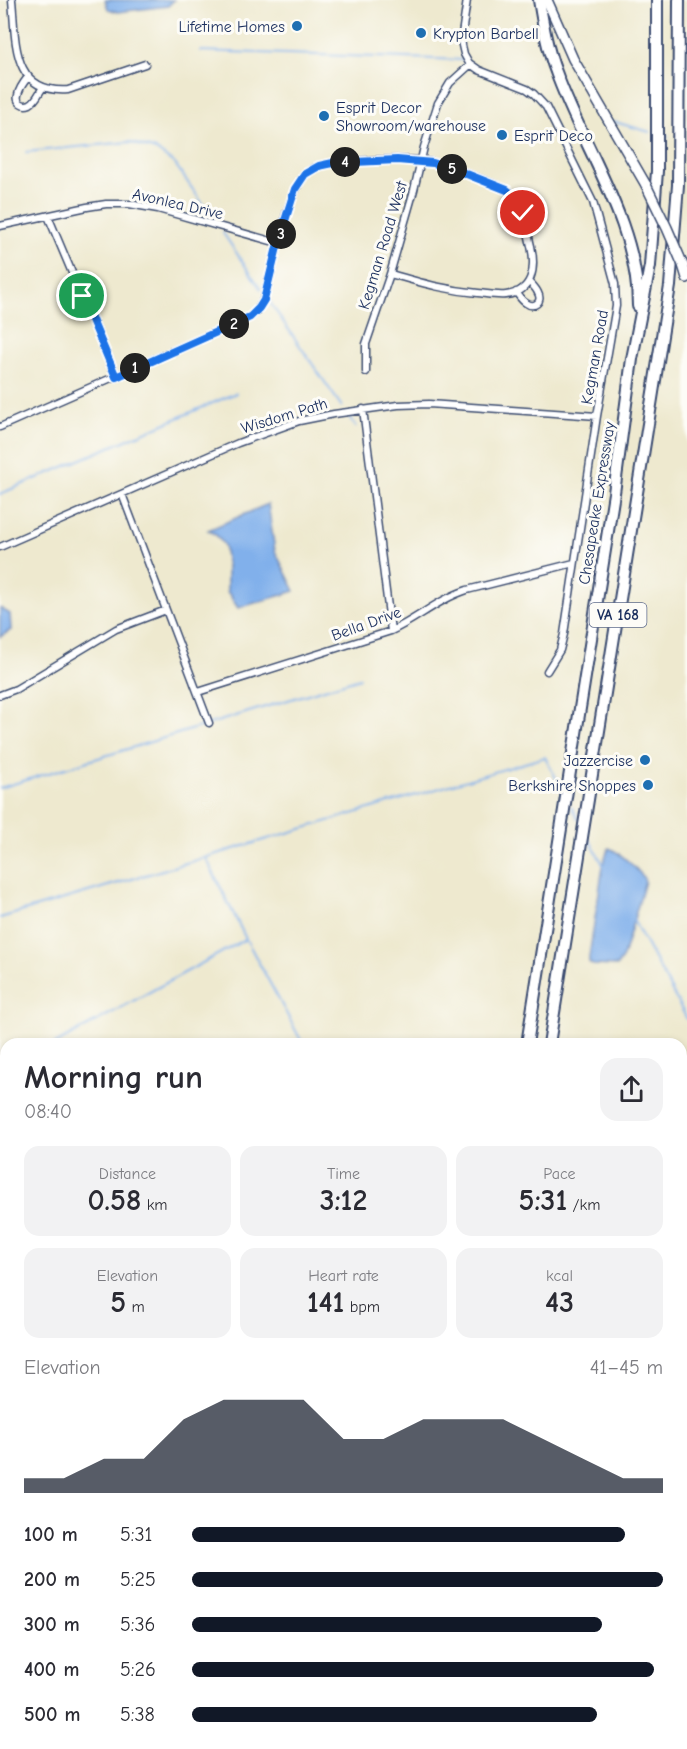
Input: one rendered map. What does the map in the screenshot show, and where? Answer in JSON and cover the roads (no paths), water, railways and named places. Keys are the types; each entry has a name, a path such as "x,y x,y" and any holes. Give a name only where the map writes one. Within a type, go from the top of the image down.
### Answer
{"highway":[{"path":"539,0 546,38 556,72 616,208 629,245 638,297 632,359"},
{"name":"Chesapeake Expressway","path":"527,1038 614,493 632,359 650,266 657,171 657,0"},
{"name":"VA 168","path":"550,1038 670,286 678,185 679,3"}],"main road":[{"path":"548,0 573,59 646,185 668,228 687,278"}],"street":[{"path":"12,0 17,53 22,68 28,77 43,87 68,90 146,64"},
{"path":"467,0 461,41 464,54 471,65"},
{"name":"Kegman Road West","path":"366,372 366,344 390,274 420,161 442,93 471,65"},
{"name":"Kegman Road","path":"471,65 485,73 527,89 540,100 553,119 593,202 615,284 616,306 560,650 547,671"},
{"path":"28,77 18,92 20,103 25,105 32,103 43,87"},
{"path":"0,428 255,313 264,300 278,243 295,189 301,178 311,169 333,163 420,161 459,171 507,190 517,198 521,205 534,261 529,281 516,292 502,295 445,290 390,274"},
{"name":"Avonlea Drive","path":"0,226 106,204 145,206 278,243"},
{"path":"48,216 116,377"},
{"path":"516,292 525,303 533,306 537,304 539,293 529,281"},
{"name":"Wisdom Path","path":"0,547 269,431 299,422 363,409 398,405 438,405 597,416"},
{"path":"363,409 391,631"},
{"path":"122,494 210,723"},
{"name":"Bella Drive","path":"198,692 391,631 410,622 452,595 466,590 574,563"},
{"path":"0,695 15,689 116,629 166,610"}],"water":[{"path":"105,0 174,0 168,6 118,12 108,9"},
{"path":"268,504 275,551 295,591 238,608 227,591 224,545 216,535 208,530"},
{"path":"0,608 10,614 11,630 0,637"},
{"path":"609,848 629,862 645,881 623,957 617,966 593,965 589,962 604,860"}],"waterway":[{"path":"200,51 464,60"},
{"path":"615,122 650,132"},
{"path":"664,136 668,137"},
{"path":"26,152 129,142 156,150 175,164 214,220"},
{"path":"223,233 261,289"},
{"path":"269,301 342,407"},
{"path":"0,494 236,393"},
{"path":"349,417 356,427"},
{"path":"0,788 360,678"},
{"path":"0,918 545,757 560,786"},
{"path":"571,806 578,819"},
{"path":"589,839 605,868"},
{"path":"206,858 246,939 300,1038"},
{"path":"632,918 687,1019"},
{"path":"66,1038 246,939"}],"place":[{"name":"Lifetime Homes","path":"297,26"},
{"name":"Krypton Barbell","path":"421,33"},
{"name":"Esprit Decor Showroom/warehouse","path":"324,116"},
{"name":"Esprit Deco","path":"502,135"},
{"name":"Jazzercise","path":"645,760"},
{"name":"Berkshire Shoppes","path":"648,785"}]}
